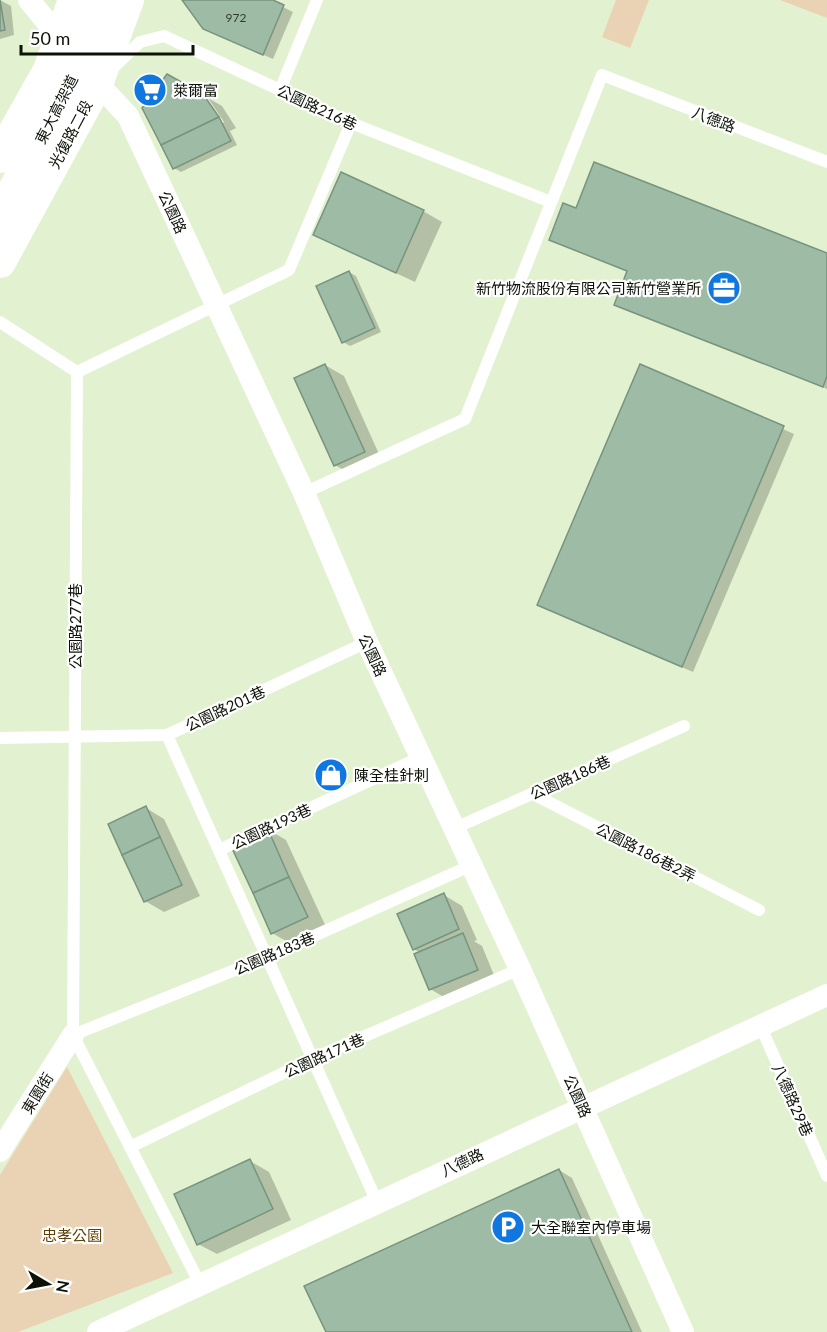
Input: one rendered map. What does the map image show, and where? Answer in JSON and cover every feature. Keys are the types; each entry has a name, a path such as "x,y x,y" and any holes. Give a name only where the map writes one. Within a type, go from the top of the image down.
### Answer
{"main road":[{"name":"東大高架道","path":"0,157 49,70 74,0"},
{"name":"東大高架道","path":"0,214 68,92 104,0"},
{"name":"光復路二段","path":"0,262 97,84 128,0"},
{"path":"0,127 24,84 54,13"}],"street":[{"name":"公園路","path":"29,0 54,13 97,84 128,116 304,493 366,642 472,865 683,1332"},
{"name":"八德路","path":"98,1332 827,994"},
{"name":"東園街","path":"0,1151 73,1035"}],"lane":[{"path":"280,90 317,0"},
{"name":"公園路216巷","path":"97,84 140,42 164,36 351,123 551,202"},
{"name":"八德路","path":"551,202 602,75 827,162"},
{"path":"0,322 77,372 289,270 351,123"},
{"path":"304,493 465,419 551,202"},
{"name":"公園路277巷","path":"73,1035 77,372"},
{"name":"公園路201巷","path":"0,738 167,735 366,642"},
{"name":"公園路186巷","path":"455,828 684,726"},
{"path":"167,735 377,1202"},
{"name":"公園路193巷","path":"219,850 421,757"},
{"name":"公園路186巷2弄","path":"533,794 759,910"},
{"name":"公園路183巷","path":"73,1035 267,957 472,865"},
{"name":"公園路171巷","path":"130,1147 312,1059 519,969"},
{"name":"八德路29巷","path":"760,1025 827,1176"},
{"path":"73,1035 200,1284"}],"green space":[{"path":"616,0 649,0 630,48 602,37"},
{"path":"780,0 827,0 827,18"},
{"name":"忠孝公園","path":"67,1067 173,1273 18,1332 0,1332 0,1175"}],"building":[{"path":"0,0 5,30 0,31"},
{"path":"182,0 273,0 284,5 263,55 203,29"},
{"path":"167,74 203,94 219,117 161,145 142,108"},
{"path":"219,117 231,141 173,169 161,145"},
{"name":"新竹物流股份有限公司新竹營業所","path":"594,162 827,253 827,376 823,387 614,305 627,271 549,240 563,203 576,208"},
{"path":"341,172 424,210 396,273 313,235"},
{"path":"349,271 375,328 342,343 316,286"},
{"path":"325,364 365,452 334,466 294,378"},
{"path":"640,364 784,426 682,667 537,605"},
{"path":"146,806 160,837 122,855 108,824"},
{"path":"267,827 289,877 253,893 230,844"},
{"path":"160,837 182,885 144,902 122,855"},
{"path":"289,877 308,917 271,934 253,893"},
{"path":"444,893 459,929 413,950 397,914"},
{"path":"463,933 478,970 429,990 414,954"},
{"path":"250,1159 273,1209 197,1245 174,1194"},
{"name":"大全聯室內停車場","path":"559,1169 632,1332 326,1332 304,1286"}],"place":[{"name":"萊爾富","path":"150,90"},
{"name":"新竹物流股份有限公司新竹營業所","path":"724,288"},
{"name":"陳全桂針刺","path":"331,775"},
{"name":"大全聯室內停車場","path":"508,1227"}]}
